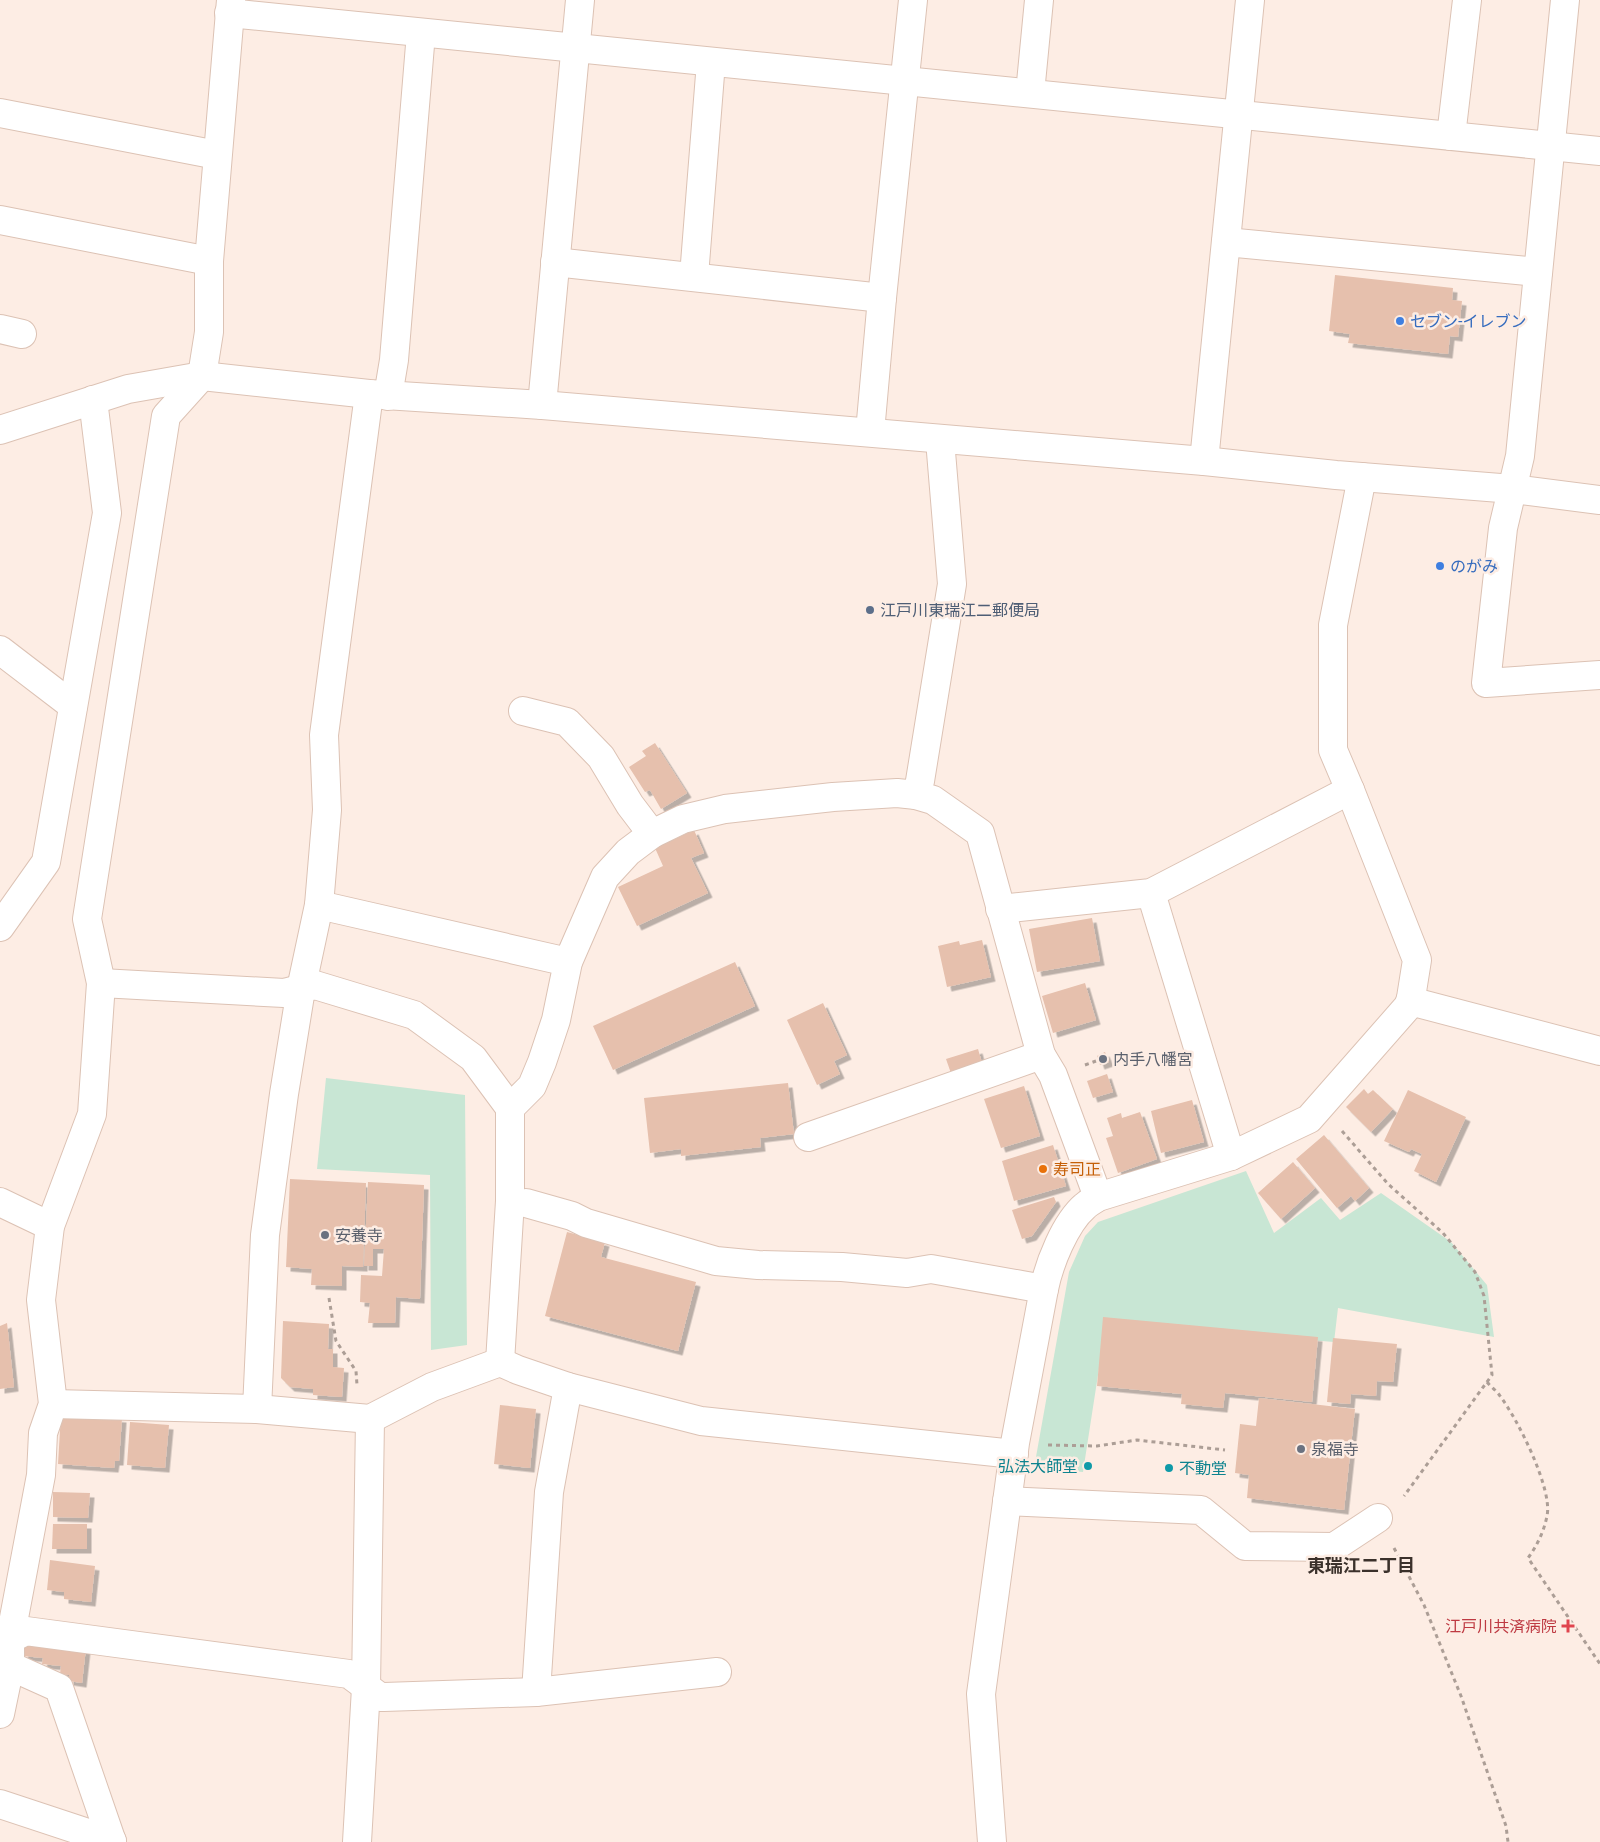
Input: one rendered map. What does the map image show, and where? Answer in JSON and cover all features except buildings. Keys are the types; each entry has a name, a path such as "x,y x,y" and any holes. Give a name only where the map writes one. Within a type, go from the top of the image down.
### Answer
{"street":[{"path":"542,405 580,0"},
{"path":"870,432 913,0"},
{"path":"1030,94 1039,0"},
{"path":"1204,461 1250,0"},
{"path":"1451,136 1467,0"},
{"path":"1566,0 1520,456 1503,528 1486,684 1600,675"},
{"path":"0,1714 7,1648 41,1475 44,1434 53,1404 41,1300 50,1226 92,1114 101,983 87,918 166,416 202,376 209,332 209,261 230,7 421,33 1600,151"},
{"path":"257,1409 265,1235 284,1094 301,989 319,905 327,810 324,735 378,395 394,360 421,33"},
{"path":"694,276 711,62"},
{"path":"0,113 217,155"},
{"path":"0,220 209,261"},
{"path":"1226,242 1538,272"},
{"path":"555,262 882,298"},
{"path":"0,430 128,389 202,376 378,395 542,405 1204,461 1362,477 1513,489 1600,500"},
{"path":"5,909 46,862 107,513 93,400"},
{"path":"916,795 920,781 952,584 940,440"},
{"path":"992,1842 981,1694 1014,1449 1047,1273 1068,1228 1084,1206 1098,1197 1231,1156 1309,1119 1410,1004 1417,960 1333,750 1333,625 1362,477"},
{"path":"0,650 73,706"},
{"path":"522,711 567,722 601,757 630,805 652,834"},
{"path":"1000,909 1150,893 1350,790"},
{"path":"510,1108 532,1086 556,1020 568,962 605,878 628,852 652,834 683,819 725,810 833,797 897,793 916,795 933,800 980,833 1041,1055 1053,1075 1098,1197"},
{"path":"1150,893 1231,1156"},
{"path":"319,905 568,962"},
{"path":"101,983 284,994 315,985 414,1016 473,1058 510,1108 510,1201 500,1362"},
{"path":"1410,1001 1600,1051"},
{"path":"808,1137 1041,1055"},
{"path":"0,1202 50,1226"},
{"path":"526,1203 572,1216 586,1224 716,1261 758,1265 842,1267 907,1273 931,1269 1044,1289"},
{"path":"53,1404 257,1409 363,1419 432,1388 500,1362 568,1387 701,1421 1014,1449"},
{"path":"536,1692 549,1492 568,1387"},
{"path":"358,1842 366,1688 363,1419"},
{"path":"1007,1501 1202,1510 1245,1546 1334,1547 1378,1518"},
{"path":"7,1648 26,1631 349,1674 380,1697 536,1692 717,1672"},
{"path":"7,1648 59,1688 112,1841"},
{"path":"0,1804 112,1841"}],"path":[{"path":"1321,1106 1388,1184 1443,1233 1475,1272 1484,1296 1492,1375 1398,1504 1378,1518 1424,1605 1461,1696 1506,1826 1508,1842"},
{"path":"329,1298 336,1342 356,1371 363,1419"},
{"path":"1486,1382 1500,1395 1526,1441 1547,1496 1548,1516 1537,1546 1528,1558 1600,1664"},
{"path":"1014,1449 1097,1446 1137,1440 1225,1450"}],"green space":[{"path":"326,1078 465,1095 467,1345 431,1350 430,1175 317,1169"},
{"path":"1246,1171 1274,1233 1321,1198 1340,1220 1381,1193 1451,1242 1487,1285 1494,1337 1338,1308 1334,1342 1106,1323 1083,1472 1034,1468 1069,1272 1085,1236 1098,1222"}],"place":[{"name":"セブン-イレブン","path":"1400,321"},
{"name":"のがみ","path":"1440,566"},
{"name":"江戸川東瑞江二郵便局","path":"870,610"},
{"name":"内手八幡宮","path":"1103,1059"},
{"name":"寿司正","path":"1043,1169"},
{"name":"安養寺","path":"325,1235"},
{"name":"泉福寺","path":"1301,1449"},
{"name":"弘法大師堂","path":"1088,1466"},
{"name":"不動堂","path":"1169,1468"},
{"name":"江戸川共済病院","path":"1568,1626"}],"district":[{"name":"東瑞江二丁目","path":"1361,1565"}]}
